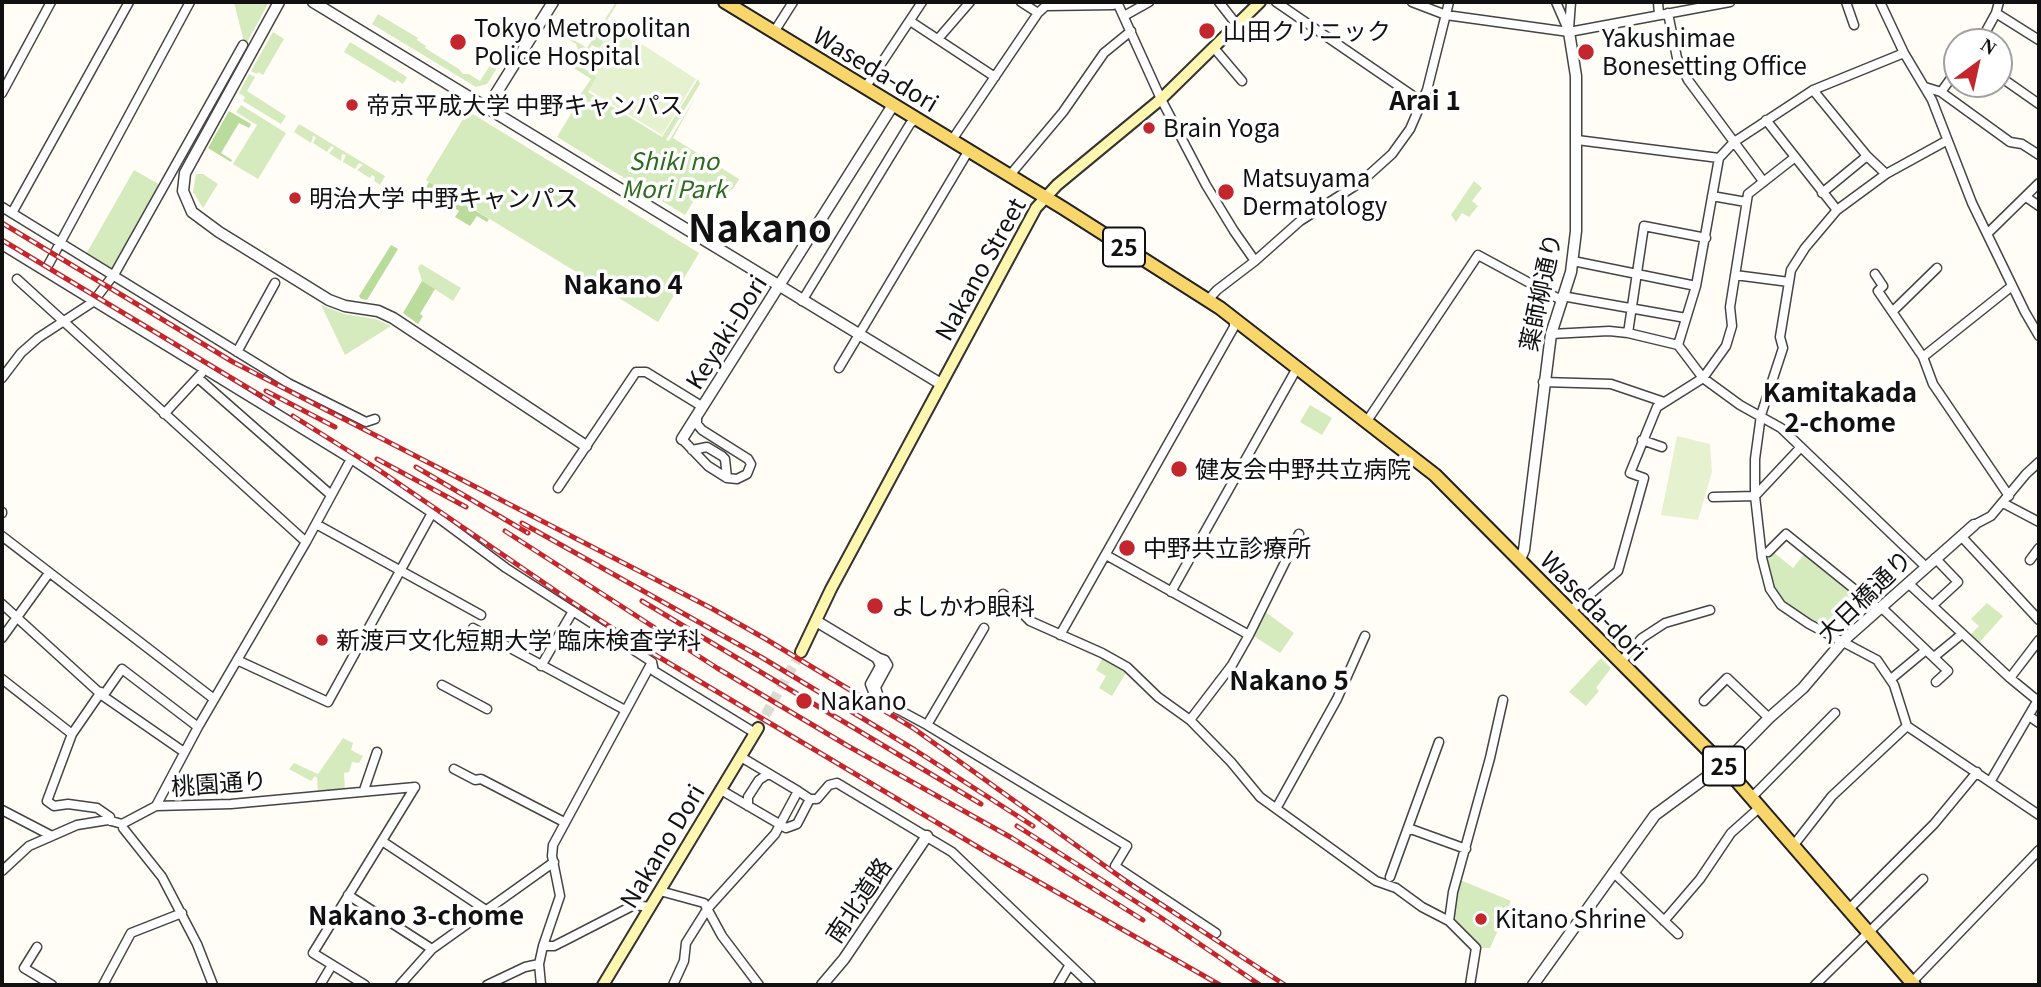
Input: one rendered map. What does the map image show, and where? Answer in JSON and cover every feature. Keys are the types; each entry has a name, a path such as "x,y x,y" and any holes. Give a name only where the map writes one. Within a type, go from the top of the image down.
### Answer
{"main road":[{"name":"Waseda-dori","path":"725,2 969,150"},
{"name":"Nakano Street","path":"816,621 1030,219 1045,197 1161,99 1261,2"},
{"name":"25","path":"969,150 1208,300"},
{"name":"Waseda-dori","path":"1208,300 1367,421 1446,486 1723,765 1913,984"},
{"path":"801,653 816,621"},
{"name":"Nakano Dori","path":"603,985 756,731"}],"street":[{"path":"2,93 51,2"},
{"path":"12,213 129,2"},
{"path":"45,271 190,2"},
{"path":"279,2 185,173 183,191 192,212 219,232 329,300 345,306 378,311 393,318 586,446"},
{"path":"313,2 942,384"},
{"path":"487,108 553,2"},
{"path":"774,32 793,2"},
{"path":"865,88 922,2"},
{"path":"938,39 970,2"},
{"path":"1021,2 1038,13"},
{"path":"952,140 1038,13 1048,4 1112,5 1117,2 1161,99 1206,184 1255,261"},
{"path":"1124,16 1149,2"},
{"path":"1219,2 1237,25"},
{"path":"1276,2 1422,102"},
{"path":"1412,2 1446,15 1569,32 1730,2"},
{"path":"1208,300 1300,221 1392,154 1410,129 1432,78 1449,2"},
{"path":"1556,2 1569,32"},
{"path":"1569,32 1571,2"},
{"path":"1658,2 1677,58 1688,80 1763,181"},
{"path":"1846,2 1854,25"},
{"path":"1880,2 1940,117 1946,141 2012,286 2039,335"},
{"path":"1988,28 1999,2"},
{"path":"1996,13 2039,40"},
{"path":"910,21 995,77"},
{"path":"1010,175 1063,112 1104,53 1131,31"},
{"name":"薬師柳通り","path":"1520,559 1524,550 1551,334 1573,261 1577,214 1577,140 1575,70 1569,32"},
{"path":"2,378 21,353 38,338 93,302 112,275 243,45"},
{"path":"1214,48 1242,82"},
{"path":"1678,345 1696,286 1719,158 1734,142 1813,90 1905,53"},
{"path":"2013,86 2039,104"},
{"path":"1925,87 1941,92 2010,142 2022,144 2039,155"},
{"path":"1813,90 1885,174"},
{"name":"Keyaki-Dori","path":"682,439 893,105"},
{"path":"802,301 910,124 916,119"},
{"path":"1766,120 1837,210"},
{"path":"1577,140 1719,158"},
{"path":"1946,141 1885,174 1837,210 1804,248 1794,265 1780,337 1783,348 1761,415 1755,460 1755,496 1770,589 1781,605 1809,624 1877,660 1891,679 1907,726 2039,815"},
{"path":"839,368 969,150"},
{"path":"1822,193 1867,156"},
{"path":"1570,611 1618,570 1644,478 1630,473 1657,407 1703,378 1726,346 1732,326 1730,307 1748,194 1794,158"},
{"path":"1988,233 2039,183"},
{"path":"1712,196 1746,202"},
{"path":"2026,197 2039,206"},
{"path":"2,207 304,392 366,422 376,419"},
{"path":"1628,333 1644,226 1706,238"},
{"path":"2,245 351,459 432,513 506,568 652,662 654,671 756,731"},
{"path":"1367,421 1478,255 1561,298 1686,318"},
{"path":"1573,261 1696,286"},
{"path":"1893,310 1937,268"},
{"path":"1875,274 1883,286 1878,291 1923,357 1933,384 2006,499 2039,522"},
{"path":"1735,275 1789,282"},
{"path":"18,279 306,542"},
{"path":"237,352 275,283"},
{"path":"1923,357 2012,286"},
{"path":"1060,635 1234,327 1234,319"},
{"path":"1551,334 1609,331 1678,345 1703,378 1741,405 1781,428 1926,566"},
{"path":"164,414 204,368"},
{"path":"1171,592 1297,368"},
{"path":"558,488 632,375 639,371 649,374 700,411 697,424 702,430 748,459 751,464 747,474 737,479 727,478 709,467 682,439"},
{"path":"198,378 331,495"},
{"path":"1543,382 1611,384 1664,402"},
{"path":"1642,440 1661,447"},
{"path":"692,450 707,447 722,456 725,459 727,478"},
{"path":"1713,497 1755,496 1801,447"},
{"path":"156,806 351,459"},
{"name":"大日橋通り","path":"1533,985 1655,815 1723,765 1803,688 1843,641 1974,525 1991,516 2026,474 2039,463"},
{"path":"237,660 328,702 432,513"},
{"path":"316,524 481,615"},
{"path":"1190,720 1232,665 1299,534"},
{"path":"1765,555 1786,534 1880,608 1934,657 1948,671 1937,682"},
{"path":"2,536 214,699"},
{"path":"1961,536 2039,620"},
{"path":"2030,561 2039,548"},
{"path":"1106,555 1249,635"},
{"path":"1933,606 1958,582 1935,558"},
{"path":"2,638 49,573"},
{"path":"1908,583 2010,678 2038,700 1990,782"},
{"path":"1003,594 1025,618 1127,667 1158,697 1190,720 1260,797 1365,874 1396,888 1423,907 1449,920 1476,948 1470,985"},
{"path":"2,604 102,694 184,752"},
{"path":"1620,663 1642,638 1665,623 1710,610"},
{"path":"541,666 573,611"},
{"path":"816,621 876,657 880,666 870,687 872,695 1127,846"},
{"path":"473,628 625,710"},
{"path":"926,725 984,628"},
{"path":"1934,657 1962,634"},
{"path":"1277,807 1337,699 1365,636"},
{"path":"2010,678 2039,640"},
{"path":"1891,679 1926,650"},
{"path":"541,985 539,964 560,896 553,845 652,662"},
{"path":"111,821 110,817 97,808 68,804 54,806 47,801 72,734 122,669 198,727"},
{"path":"1704,701 1727,678 1769,718"},
{"path":"2,680 72,734"},
{"path":"442,685 487,709"},
{"path":"1449,920 1453,892 1503,700"},
{"path":"1664,921 1700,879 1770,782 1835,713"},
{"path":"2029,716 2039,723"},
{"path":"1793,846 1832,796 1907,726"},
{"path":"1390,877 1439,742"},
{"path":"364,790 377,752"},
{"path":"741,757 810,799 817,799 829,785 837,783 952,852 1091,985"},
{"path":"454,769 475,780 481,779 564,822"},
{"path":"1848,910 1934,824 1976,772"},
{"path":"748,806 748,797 759,780 768,774"},
{"name":"桃園通り","path":"122,824 156,806 231,804 415,787 382,841"},
{"path":"721,790 786,828 797,824 810,799"},
{"path":"673,985 684,961 686,943 708,908 775,834 798,791"},
{"path":"2,810 52,836"},
{"path":"2,871 29,846 77,825 111,821 122,824 162,877 181,913 212,985"},
{"path":"1408,828 1466,849"},
{"name":"南北道路","path":"822,985 844,959 926,836"},
{"path":"1132,837 1115,866 1216,933"},
{"path":"365,985 313,953 382,841 486,910"},
{"path":"1913,984 2039,850"},
{"path":"2,856 12,862"},
{"path":"400,985 432,949 554,862"},
{"path":"1613,872 1678,934"},
{"path":"1815,985 1923,879"},
{"path":"660,891 695,899 708,908 721,935 759,985"},
{"path":"348,895 432,949"},
{"path":"543,946 554,946 638,904 650,906"},
{"path":"103,985 131,933 181,913"},
{"path":"37,947 24,968 52,985"},
{"path":"487,985 525,967 539,964"},
{"path":"320,985 332,965"},
{"path":"1058,985 1069,966"}],"green space":[{"path":"234,2 269,2 245,46"},
{"name":"Shiki no Mori Park","path":"616,2 603,27 607,36 599,49 592,45 579,65 597,77 588,92 662,137 698,79 700,84 666,140 669,141 696,96 673,138 739,179 733,189 721,195 711,195 701,189 685,215 557,137 572,112 570,110 591,79 574,68 580,55 576,44 562,36 546,41 554,28 587,48"},
{"path":"378,14 418,38 425,48 463,74 469,74 480,81 496,56 502,60 487,84 476,87 372,24"},
{"path":"606,21 696,79 662,135 589,90 597,77 588,71 607,36 603,27"},
{"path":"273,32 284,39 263,75 258,72 257,74 251,71"},
{"path":"350,42 407,77 403,84 397,80 395,83 344,52"},
{"path":"249,74 255,77 247,91 286,116 281,124 243,101 245,97 239,93"},
{"path":"241,105 286,133 258,179 233,164 257,125 236,112"},
{"path":"229,111 251,124 249,128 239,123 221,153 232,160 231,162 208,148"},
{"name":"Shiki no Mori Park","path":"468,111 699,253 658,322 426,180"},
{"path":"299,124 385,176 380,185 374,181 375,177 372,175 370,178 357,170 363,165 359,163 355,169 343,162 346,155 342,154 341,161 329,153 334,148 331,146 327,152 313,143 316,137 313,136 311,143 294,132"},
{"path":"134,170 162,186 113,273 85,256"},
{"path":"196,174 203,174 218,184 203,208 193,192"},
{"path":"1474,181 1482,188 1472,201 1478,206 1469,217 1462,213 1456,222 1451,215"},
{"path":"429,182 489,219 487,222 477,216 470,226 455,217 459,211 452,206 447,212 435,205 438,198 431,193 426,199 421,196"},
{"path":"391,245 398,249 367,300 361,299 359,296"},
{"path":"421,264 461,288 453,301 422,281 418,268"},
{"path":"422,281 435,289 420,314 423,316 418,324 403,313"},
{"path":"321,305 344,314 376,319 391,326 345,355"},
{"path":"1310,405 1332,418 1322,435 1300,422"},
{"path":"1677,436 1710,444 1712,472 1698,520 1661,515"},
{"path":"1772,551 1793,568 1805,553 1870,605 1853,620 1843,611 1825,629 1783,604 1771,581 1764,558"},
{"path":"1987,603 2003,616 1978,644 1969,636 1979,626 1971,619"},
{"path":"1264,611 1294,633 1280,653 1252,635"},
{"path":"1103,657 1127,671 1112,696 1099,688 1106,676 1096,670"},
{"path":"1601,658 1611,668 1596,688 1599,691 1586,706 1569,692"},
{"path":"343,738 353,743 351,750 363,756 359,763 352,762 349,772 344,773 345,790 318,792 315,776 311,781 289,769 294,763 318,774"},
{"path":"1458,879 1511,901 1490,948 1480,948 1450,920"}],"tunnel":[{"path":"758,728 801,652"}],"railway":[{"path":"2,223 233,362 711,608 764,638 913,728 1130,884 1285,985"},
{"path":"2,240 273,403"},
{"path":"266,391 335,427"},
{"path":"293,416 379,470 637,644 988,853 1220,985"},
{"path":"377,459 466,507"},
{"path":"416,467 528,533"},
{"path":"522,523 761,657 915,750 1033,826"},
{"path":"505,531 717,668 848,746 1012,838 1143,920"},
{"path":"642,601 981,804"},
{"path":"1017,826 1160,917 1260,985"}],"place":[{"name":"山田クリニック","path":"1207,31"},
{"name":"Tokyo Metropolitan Police Hospital","path":"458,42"},
{"name":"Yakushimae Bonesetting Office","path":"1586,52"},
{"name":"帝京平成大学 中野キャンパス","path":"352,105"},
{"name":"Brain Yoga","path":"1149,128"},
{"name":"Matsuyama Dermatology","path":"1226,192"},
{"name":"明治大学 中野キャンパス","path":"295,198"},
{"name":"健友会中野共立病院","path":"1179,469"},
{"name":"中野共立診療所","path":"1127,548"},
{"name":"よしかわ眼科","path":"875,606"},
{"name":"新渡戸文化短期大学 臨床検査学科","path":"322,640"},
{"name":"Nakano","path":"804,701"},
{"name":"Kitano Shrine","path":"1481,919"}],"district":[{"name":"Arai 1","path":"1425,100"},
{"name":"Nakano","path":"760,228"},
{"name":"Nakano 4","path":"623,284"},
{"name":"Kamitakada 2-chome","path":"1840,407"},
{"name":"Nakano 5","path":"1289,680"},
{"name":"Nakano 3-chome","path":"416,915"}]}
